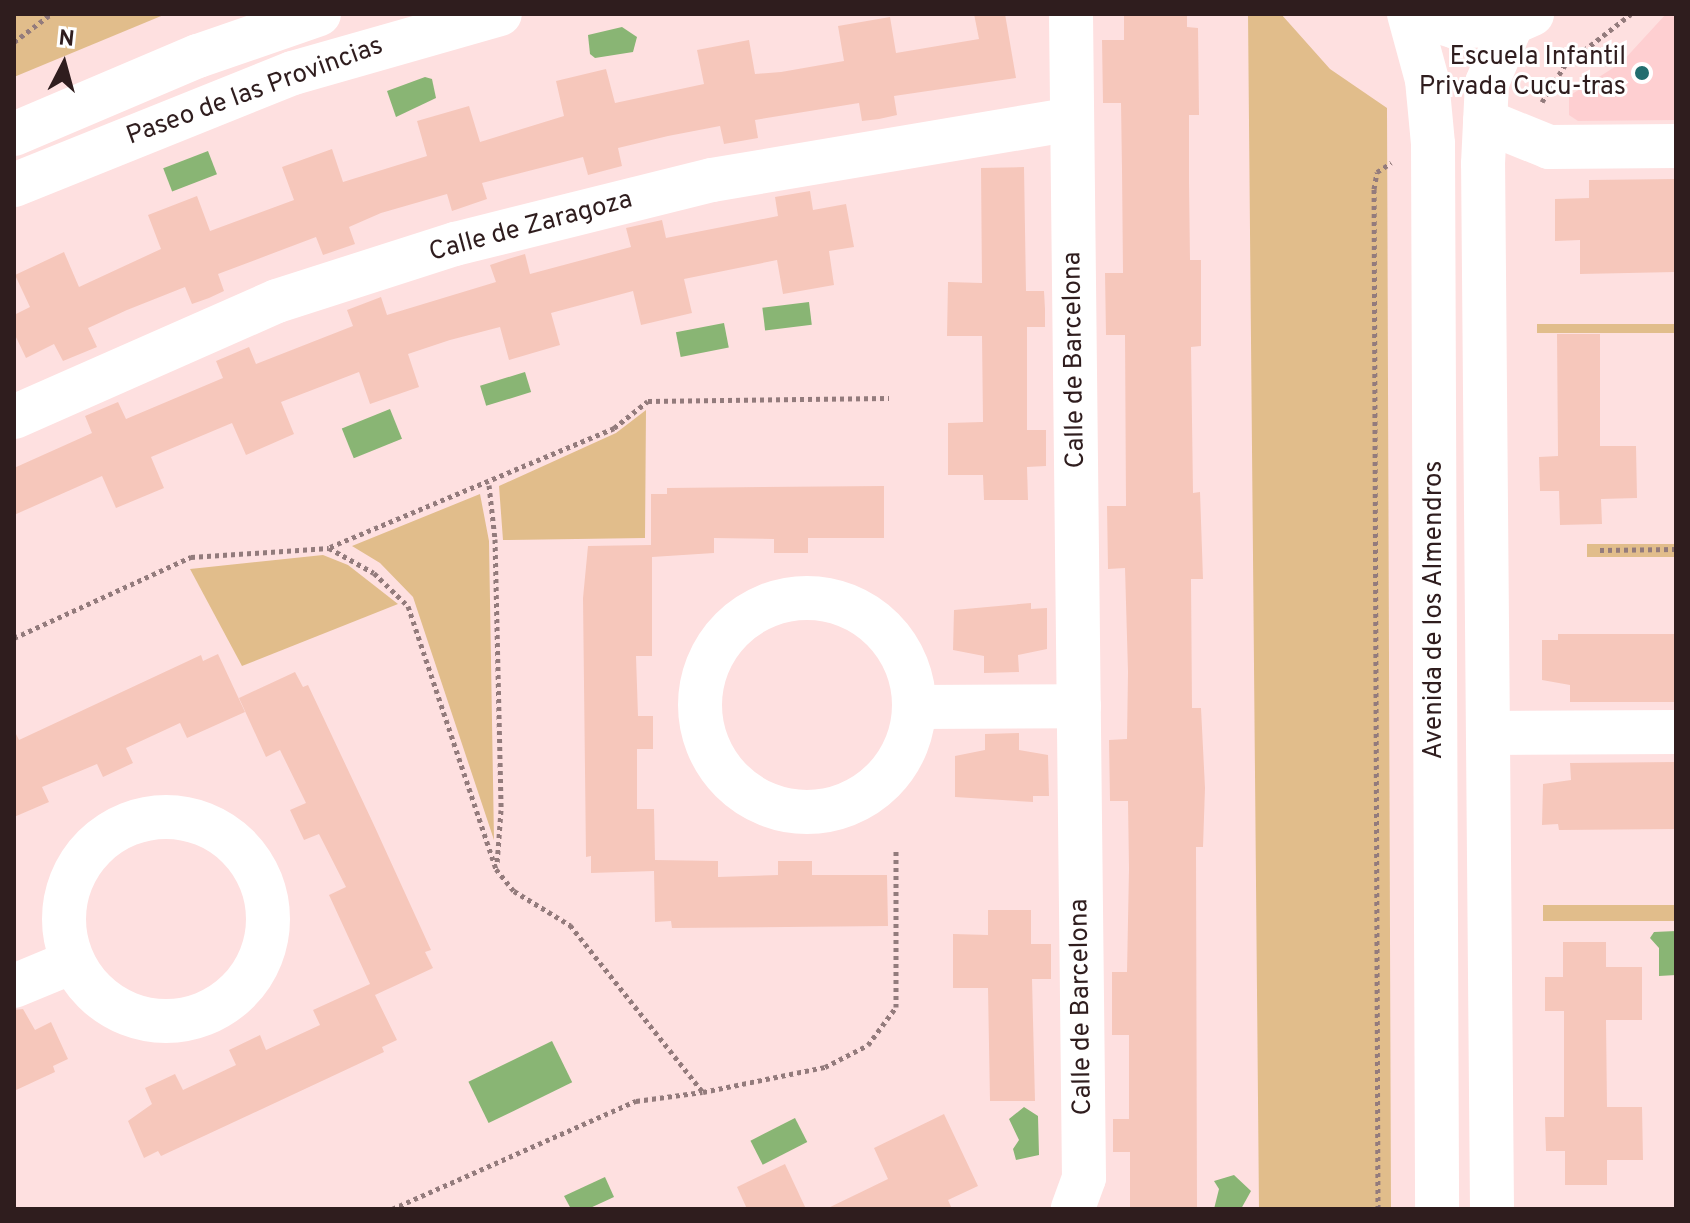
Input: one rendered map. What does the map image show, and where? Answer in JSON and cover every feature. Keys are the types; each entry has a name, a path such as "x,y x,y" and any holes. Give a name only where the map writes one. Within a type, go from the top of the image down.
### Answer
{"street":[{"name":"Paseo de las Provincias","path":"14,134 198,56 319,14"},
{"name":"Paseo de las Provincias","path":"14,185 293,73 500,14"},
{"name":"Calle de Barcelona","path":"1071,14 1084,1178 1073,1209"},
{"path":"1412,14 1456,27 1522,18"},
{"name":"Avenida de los Almendros","path":"1412,14 1427,80 1433,144 1437,1209"},
{"name":"Avenida de los Almendros","path":"1492,1209 1485,121 1487,83 1522,18"},
{"name":"Calle de Zaragoza","path":"14,417 277,301 455,244 712,180 1072,119"},
{"path":"1485,121 1549,147 1676,146"},
{"path":"800,597 836,601 877,624 894,641 910,673 915,707 908,743 881,782 863,797 830,811 794,813 760,803 731,782 710,754 699,720 700,684 720,642 735,624 766,605 800,597"},
{"path":"915,707 1079,706"},
{"name":"Avenida de los Almendros","path":"1488,733 1676,732"},
{"path":"170,816 213,828 232,840 254,865 267,896 270,930 261,962 248,981 215,1010 183,1021 139,1017 118,1010 90,990 72,962 63,927 66,892 82,859 106,836 136,821 170,816"},
{"path":"14,986 72,962"}],"path":[{"path":"14,42 51,14"},
{"path":"1539,115 1565,65 1631,14"},
{"path":"1378,1209 1374,189 1377,172 1387,163 1402,163"},
{"path":"14,638 191,557 329,548 489,485 614,428 648,401 889,398"},
{"path":"489,485 495,539 501,810 496,869"},
{"path":"329,548 374,573 408,606 496,869 514,891 570,925 703,1092"},
{"path":"1600,550 1676,549"},
{"path":"392,1209 636,1101 703,1092 825,1067 868,1045 896,1007 896,850"}],"shaded area":[{"path":"14,14 166,14 14,77"},
{"path":"1248,14 1281,14 1330,69 1387,108 1391,1209 1259,1209"},
{"name":"Escuela Infantil Privada Cucu-tras","path":"1666,14 1676,14 1676,120 1578,121 1569,115 1569,96 1621,63"},
{"path":"622,27 637,37 633,52 595,58 590,54 588,35"},
{"path":"425,77 432,79 436,98 396,117 387,91"},
{"path":"208,151 217,174 172,192 163,168"},
{"path":"809,302 812,325 765,331 762,308"},
{"path":"724,323 729,348 681,357 676,332"},
{"path":"1537,324 1676,324 1676,333 1537,333"},
{"path":"525,372 531,392 486,406 480,386"},
{"path":"390,409 402,439 354,458 342,428"},
{"path":"646,410 645,538 503,540 499,486 616,433"},
{"path":"480,494 489,541 494,840 413,597 380,563 352,546"},
{"path":"1587,544 1676,544 1676,557 1587,557"},
{"path":"323,555 348,565 398,604 242,666 190,569"},
{"path":"1543,905 1676,905 1676,921 1543,921"},
{"path":"1676,931 1676,975 1659,976 1659,948 1650,938 1654,932"},
{"path":"552,1041 572,1082 489,1123 468,1082"},
{"path":"1024,1107 1038,1116 1039,1155 1016,1160 1013,1149 1019,1140 1009,1119"},
{"path":"795,1118 807,1142 763,1165 750,1141"},
{"path":"1234,1175 1251,1191 1241,1209 1214,1209 1219,1189 1214,1181"},
{"path":"605,1177 614,1197 588,1209 571,1209 564,1196"}],"building":[{"path":"974,14 1005,14 1016,78 894,96 897,115 879,119 862,121 859,103 755,120 758,138 724,144 720,126 618,148 622,166 588,175 583,157 482,183 487,199 452,211 447,194 381,213 349,227 355,244 323,255 316,237 218,274 224,291 209,298 192,304 185,287 127,310 88,328 97,347 63,361 54,344 26,358 14,333 14,315 30,307 15,275 64,252 79,287 161,249 148,215 197,196 210,231 294,200 282,167 332,149 343,182 427,156 417,121 469,106 480,142 564,116 556,81 606,69 615,103 704,84 697,50 749,40 755,74 781,72 844,61 838,26 890,17 896,53 979,39"},
{"path":"1124,14 1187,14 1187,27 1198,28 1199,115 1189,115 1190,260 1201,260 1201,346 1191,347 1193,493 1200,492 1203,579 1191,579 1192,708 1201,708 1205,788 1203,847 1196,847 1197,1209 1130,1209 1130,1152 1113,1152 1113,1119 1129,1119 1129,1035 1112,1035 1112,972 1127,972 1128,801 1110,801 1109,740 1127,739 1125,568 1108,569 1107,506 1126,506 1125,335 1106,335 1105,273 1123,273 1122,170 1121,103 1103,103 1102,40 1124,40"},
{"path":"1024,167 1026,291 1044,291 1045,309 1045,327 1027,327 1027,430 1046,430 1046,466 1027,467 1028,500 984,500 983,475 948,475 948,423 983,422 982,336 947,336 948,282 982,283 981,168"},
{"path":"1676,179 1676,272 1580,274 1580,240 1555,241 1555,199 1589,198 1589,180"},
{"path":"810,191 813,210 846,204 854,247 829,251 834,285 783,294 777,260 684,279 692,313 641,325 633,291 551,313 560,345 509,360 500,327 450,340 408,354 419,387 370,404 359,372 281,402 294,434 246,455 232,423 151,457 164,488 116,508 102,476 14,515 14,468 92,433 85,416 118,402 126,419 223,378 216,361 249,347 256,364 353,326 347,310 381,297 387,315 496,282 490,265 525,254 530,274 631,247 626,228 662,220 666,238 778,216 775,197"},
{"path":"1557,334 1600,334 1600,446 1636,446 1637,498 1601,499 1602,524 1560,525 1559,491 1540,491 1539,457 1558,456"},
{"path":"884,486 884,538 808,538 808,553 774,553 774,539 714,538 714,553 652,557 652,656 636,656 638,716 653,716 653,749 637,749 637,809 654,809 655,860 718,861 718,877 778,875 778,861 812,861 812,875 887,875 888,926 672,928 671,921 655,922 654,871 591,873 591,856 586,857 583,598 588,546 651,545 651,494 667,494 667,488"},
{"path":"1031,603 1031,609 1047,608 1047,649 1018,655 1019,672 984,673 984,656 953,650 954,610"},
{"path":"1558,634 1676,634 1676,702 1570,702 1570,685 1542,680 1542,640 1558,640"},
{"path":"218,654 245,712 187,738 180,723 126,748 133,763 103,777 97,764 42,787 49,802 14,817 14,730 19,740 201,655 203,661"},
{"path":"295,672 303,687 308,685 373,823 431,950 425,952 433,968 375,995 397,1040 382,1047 384,1052 161,1156 158,1151 144,1158 128,1121 152,1104 145,1088 175,1074 183,1090 236,1065 229,1050 260,1035 266,1050 320,1025 313,1010 370,984 329,895 346,887 319,834 304,840 290,810 306,803 280,750 266,757 239,698"},
{"path":"1019,733 1019,750 1048,755 1049,796 1033,796 1033,802 955,797 955,756 985,750 985,734"},
{"path":"1676,762 1676,829 1559,830 1558,824 1542,825 1543,784 1571,780 1570,763"},
{"path":"988,910 1031,910 1031,944 1051,944 1051,979 1032,979 1035,1101 990,1101 988,988 953,988 953,934 988,935"},
{"path":"1563,942 1606,942 1606,967 1642,967 1642,1020 1606,1020 1607,1107 1642,1107 1643,1160 1607,1160 1607,1185 1565,1185 1565,1151 1546,1151 1545,1117 1564,1117 1564,1011 1545,1011 1545,977 1563,977"},
{"path":"23,1009 35,1030 51,1022 68,1059 53,1066 55,1072 14,1091 14,1010"},
{"path":"944,1114 978,1186 948,1200 952,1209 826,1209 888,1179 874,1148"},
{"path":"785,1164 806,1209 747,1209 737,1187"}],"place":[{"name":"Escuela Infantil Privada Cucu-tras","path":"1642,73"}]}
